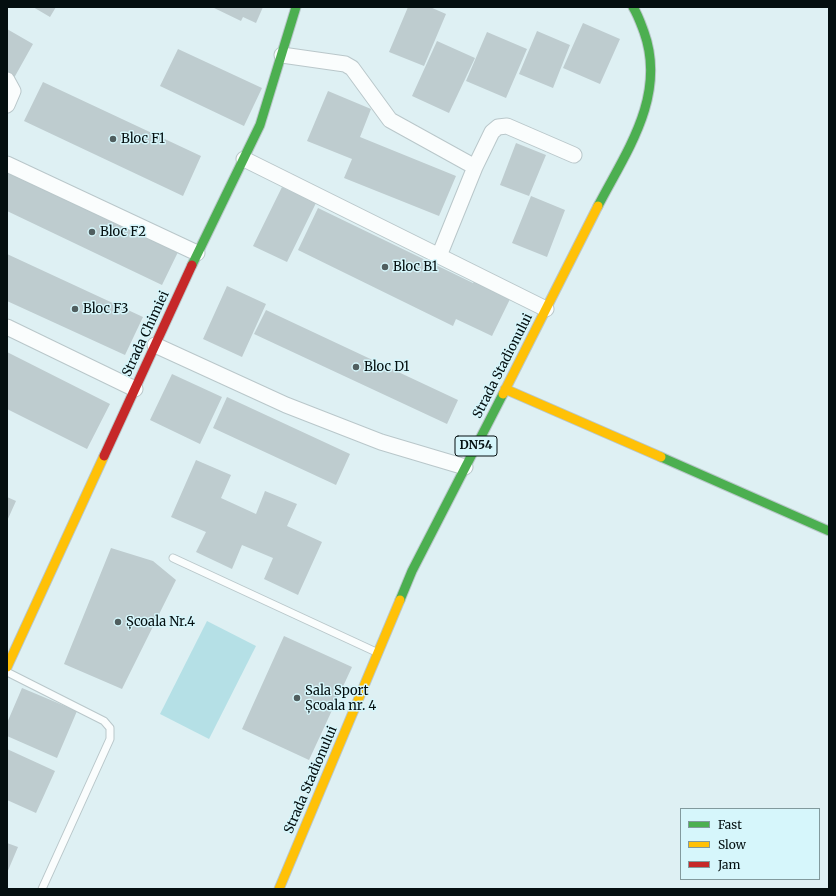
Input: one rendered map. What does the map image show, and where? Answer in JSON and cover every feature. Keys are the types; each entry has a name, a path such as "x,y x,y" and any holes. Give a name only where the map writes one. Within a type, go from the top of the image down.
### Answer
{"street":[{"name":"Strada Chimiei","path":"7,667 197,253 260,125 296,7"},
{"name":"Strada Stadionului","path":"280,889 412,571 642,121 651,91 654,64 647,40 633,7"},
{"path":"282,55 345,64 352,68 390,120 475,167"},
{"path":"7,80 13,91 7,105"},
{"path":"439,256 475,167 492,132 498,127 507,126 574,155"},
{"path":"244,159 546,309"},
{"path":"7,164 197,253"},
{"path":"7,327 135,389"},
{"path":"155,345 300,411 381,442 466,467"},
{"path":"505,389 829,531"}],"lane":[{"path":"173,558 378,653"},
{"path":"7,672 104,721 110,728 110,739 42,889"}],"shaded area":[{"path":"207,621 256,646 209,739 160,714"}],"building":[{"path":"33,7 56,7 50,17"},
{"path":"212,7 263,7 256,23 243,17 241,21"},
{"path":"408,7 430,7 446,14 424,66 389,52"},
{"path":"583,23 620,39 600,84 563,68"},
{"path":"7,29 33,44 14,78 7,74"},
{"path":"537,31 570,45 553,88 519,74"},
{"path":"487,32 527,49 506,98 466,81"},
{"path":"437,41 475,58 449,113 412,96"},
{"path":"178,49 262,88 244,126 160,86"},
{"name":"Bloc F1","path":"43,82 201,156 183,196 24,121"},
{"path":"328,91 371,109 360,137 456,176 439,216 344,178 352,159 307,141"},
{"path":"516,143 546,155 529,196 500,185"},
{"name":"Bloc F2","path":"7,171 178,252 162,285 7,211"},
{"path":"282,187 316,203 287,262 253,246"},
{"path":"531,196 565,210 547,257 512,243"},
{"name":"Bloc B1","path":"318,208 473,283 475,280 511,297 492,336 456,319 453,326 298,250"},
{"name":"Bloc F3","path":"7,254 143,317 125,355 7,301"},
{"path":"227,286 266,304 242,357 203,339"},
{"name":"Bloc D1","path":"266,310 458,400 447,424 254,334"},
{"path":"7,352 110,404 87,449 7,409"},
{"path":"172,374 222,397 200,444 150,420"},
{"path":"227,397 350,454 336,485 213,428"},
{"path":"196,460 231,475 221,498 256,514 265,491 297,504 287,526 322,542 298,595 264,579 273,558 242,545 232,569 196,552 206,532 171,517"},
{"path":"7,497 16,501 7,521"},
{"name":"Școala Nr.4","path":"111,548 153,561 176,580 122,689 64,664"},
{"name":"Sala Sport Școala nr. 4","path":"284,636 352,667 309,760 242,729"},
{"path":"22,688 77,711 57,758 7,736 7,723"},
{"path":"7,749 55,771 36,813 7,800"},
{"path":"7,843 18,847 7,873"}],"traffic: fast":[{"path":"192,265 260,125 296,7"},
{"path":"598,206 631,144 647,101 650,79 650,56 644,32 633,7"},
{"path":"400,600 412,571 503,394"},
{"path":"661,457 829,531"}],"traffic: slow":[{"path":"503,394 598,206"},
{"path":"505,389 661,457"},
{"path":"7,667 104,456"},
{"path":"279,889 400,600"}],"traffic: jam":[{"path":"104,456 192,265"}],"place":[{"name":"Bloc F1","path":"113,139"},
{"name":"Bloc F2","path":"92,232"},
{"name":"Bloc B1","path":"385,267"},
{"name":"Bloc F3","path":"75,309"},
{"name":"Bloc D1","path":"356,367"},
{"name":"Școala Nr.4","path":"118,622"},
{"name":"Sala Sport Școala nr. 4","path":"297,698"}]}
